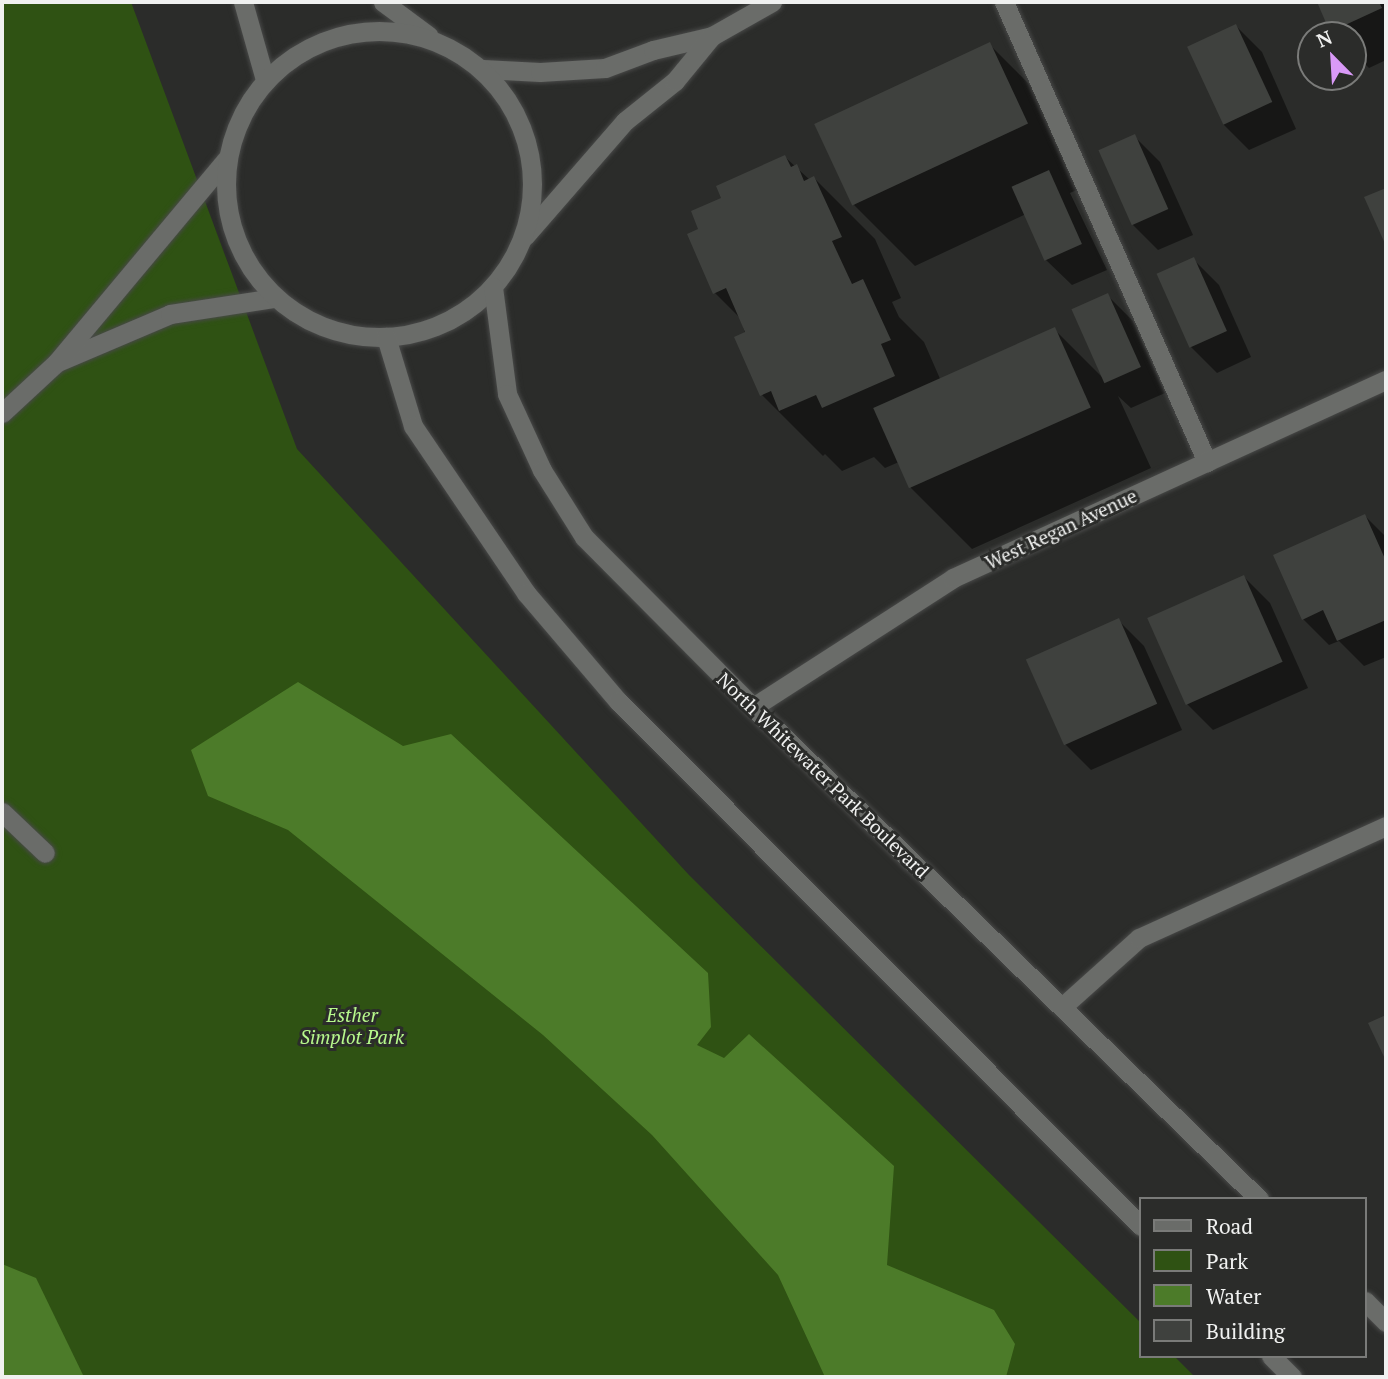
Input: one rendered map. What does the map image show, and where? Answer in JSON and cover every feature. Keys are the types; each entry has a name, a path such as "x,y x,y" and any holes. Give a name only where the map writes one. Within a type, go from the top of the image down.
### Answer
{"street":[{"path":"243,2 265,80"},
{"path":"383,2 432,38 459,51 483,69 512,104 529,146 533,191 525,236"},
{"path":"483,69 540,72 605,68 653,50 712,36 772,2"},
{"path":"1004,2 1207,462"},
{"path":"432,38 387,30 342,34 300,51 265,80 240,117 226,160 227,211 244,259 275,298 308,321 346,334 386,337 426,330 463,313 494,287 525,236 625,121 675,81 712,36"},
{"path":"2,413 56,362 226,160"},
{"name":"North Whitewater Park Boulevard","path":"494,287 507,394 542,470 584,537 753,707 1257,1197"},
{"path":"56,362 170,314 275,298"},
{"path":"386,337 413,426 534,603 618,701 1140,1225"},
{"name":"West Regan Avenue","path":"753,707 953,578 1386,380"},
{"path":"2,812 45,853"},
{"path":"1062,1007 1139,938 1386,826"},
{"path":"1367,1303 1386,1321"},
{"path":"1273,1358 1292,1377"}],"green space":[{"name":"Esther Simplot Park","path":"2,2 131,2 297,449 689,875 1140,1322 1140,1358 1176,1358 1195,1377 2,1377"}],"water":[{"path":"298,682 403,746 451,734 708,973 711,1027 697,1045 724,1058 749,1034 894,1166 887,1265 994,1310 1015,1344 1006,1377 825,1377 778,1275 652,1135 543,1035 288,830 208,796 191,750"},
{"path":"2,1264 36,1278 84,1377 2,1377"}],"building":[{"path":"1317,2 1379,2 1382,8 1354,21 1325,21"},
{"path":"1236,24 1272,102 1223,125 1187,47"},
{"path":"990,42 1028,124 852,206 814,124"},
{"path":"1135,134 1168,209 1132,225 1098,150"},
{"path":"785,155 791,167 797,164 804,181 814,176 842,237 832,241 852,284 863,279 891,340 881,344 895,376 822,408 816,395 779,411 771,391 760,396 734,337 745,332 726,288 713,294 687,234 698,229 691,211 721,198 716,186"},
{"path":"1049,170 1082,244 1044,261 1012,187"},
{"path":"1386,188 1386,246 1364,197"},
{"path":"1194,257 1227,331 1189,348 1157,274"},
{"path":"1108,293 1141,367 1104,383 1071,309"},
{"path":"1055,327 1091,407 909,488 873,408"},
{"path":"1365,514 1386,561 1386,620 1337,641 1323,610 1302,620 1273,555"},
{"path":"1244,575 1283,662 1186,705 1147,618"},
{"path":"1119,618 1157,704 1064,745 1026,659"},
{"path":"1386,1015 1386,1061 1368,1023"}]}
